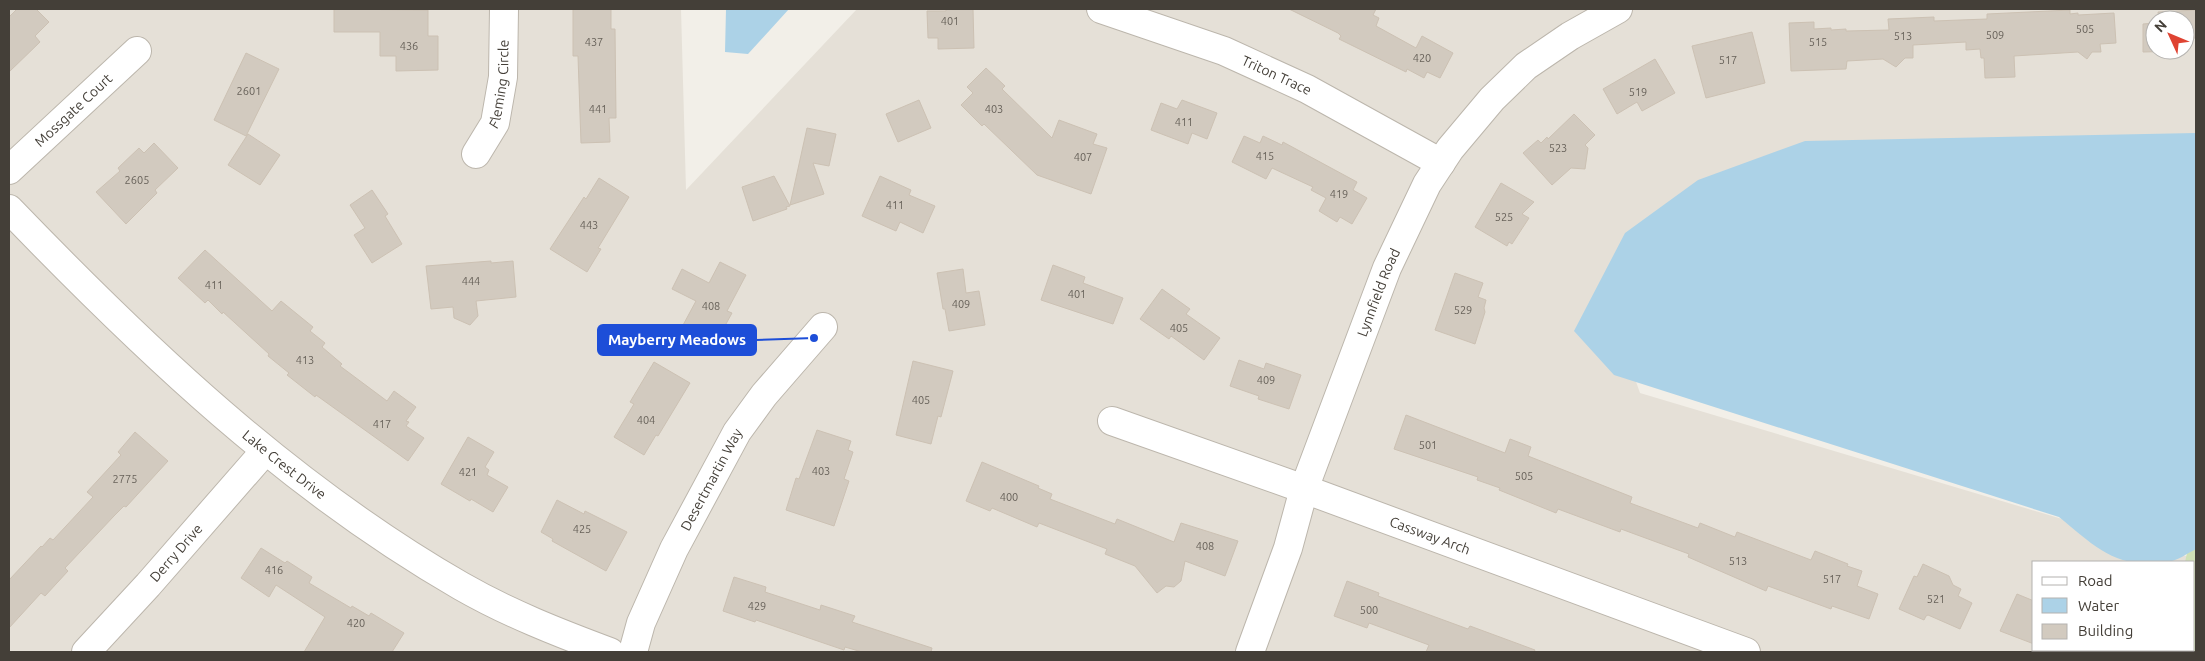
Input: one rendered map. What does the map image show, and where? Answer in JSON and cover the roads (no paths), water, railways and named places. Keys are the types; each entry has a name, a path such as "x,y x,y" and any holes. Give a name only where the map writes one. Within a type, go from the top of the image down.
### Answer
{"street":[{"name":"Fleming Circle","path":"476,154 495,123 503,77 504,9"},
{"name":"Triton Trace","path":"1101,9 1197,41 1307,89 1441,163"},
{"name":"Lynnfield Road","path":"1250,652 1288,548 1304,489 1387,268 1427,184 1450,149 1492,99 1526,66 1570,36 1618,9"},
{"name":"Mossgate Court","path":"9,170 137,51"},
{"name":"Lake Crest Drive","path":"9,209 99,302 185,383 264,451 357,521 462,586 526,618 610,652"},
{"name":"Desertmartin Way","path":"633,652 641,623 674,549 737,432 764,395 823,327"},
{"name":"Cassway Arch","path":"1112,421 1304,489 1746,652"},
{"name":"Derry Drive","path":"86,652 148,585 264,451"}],"water":[{"path":"726,9 789,9 748,54 725,52"},
{"path":"2196,133 2196,549 2179,559 2171,561 2127,561 2120,559 2096,547 2059,517 1614,375 1574,331 1625,233 1698,180 1805,141"}],"place":[{"name":"Mayberry Meadows","path":"814,338"}]}
